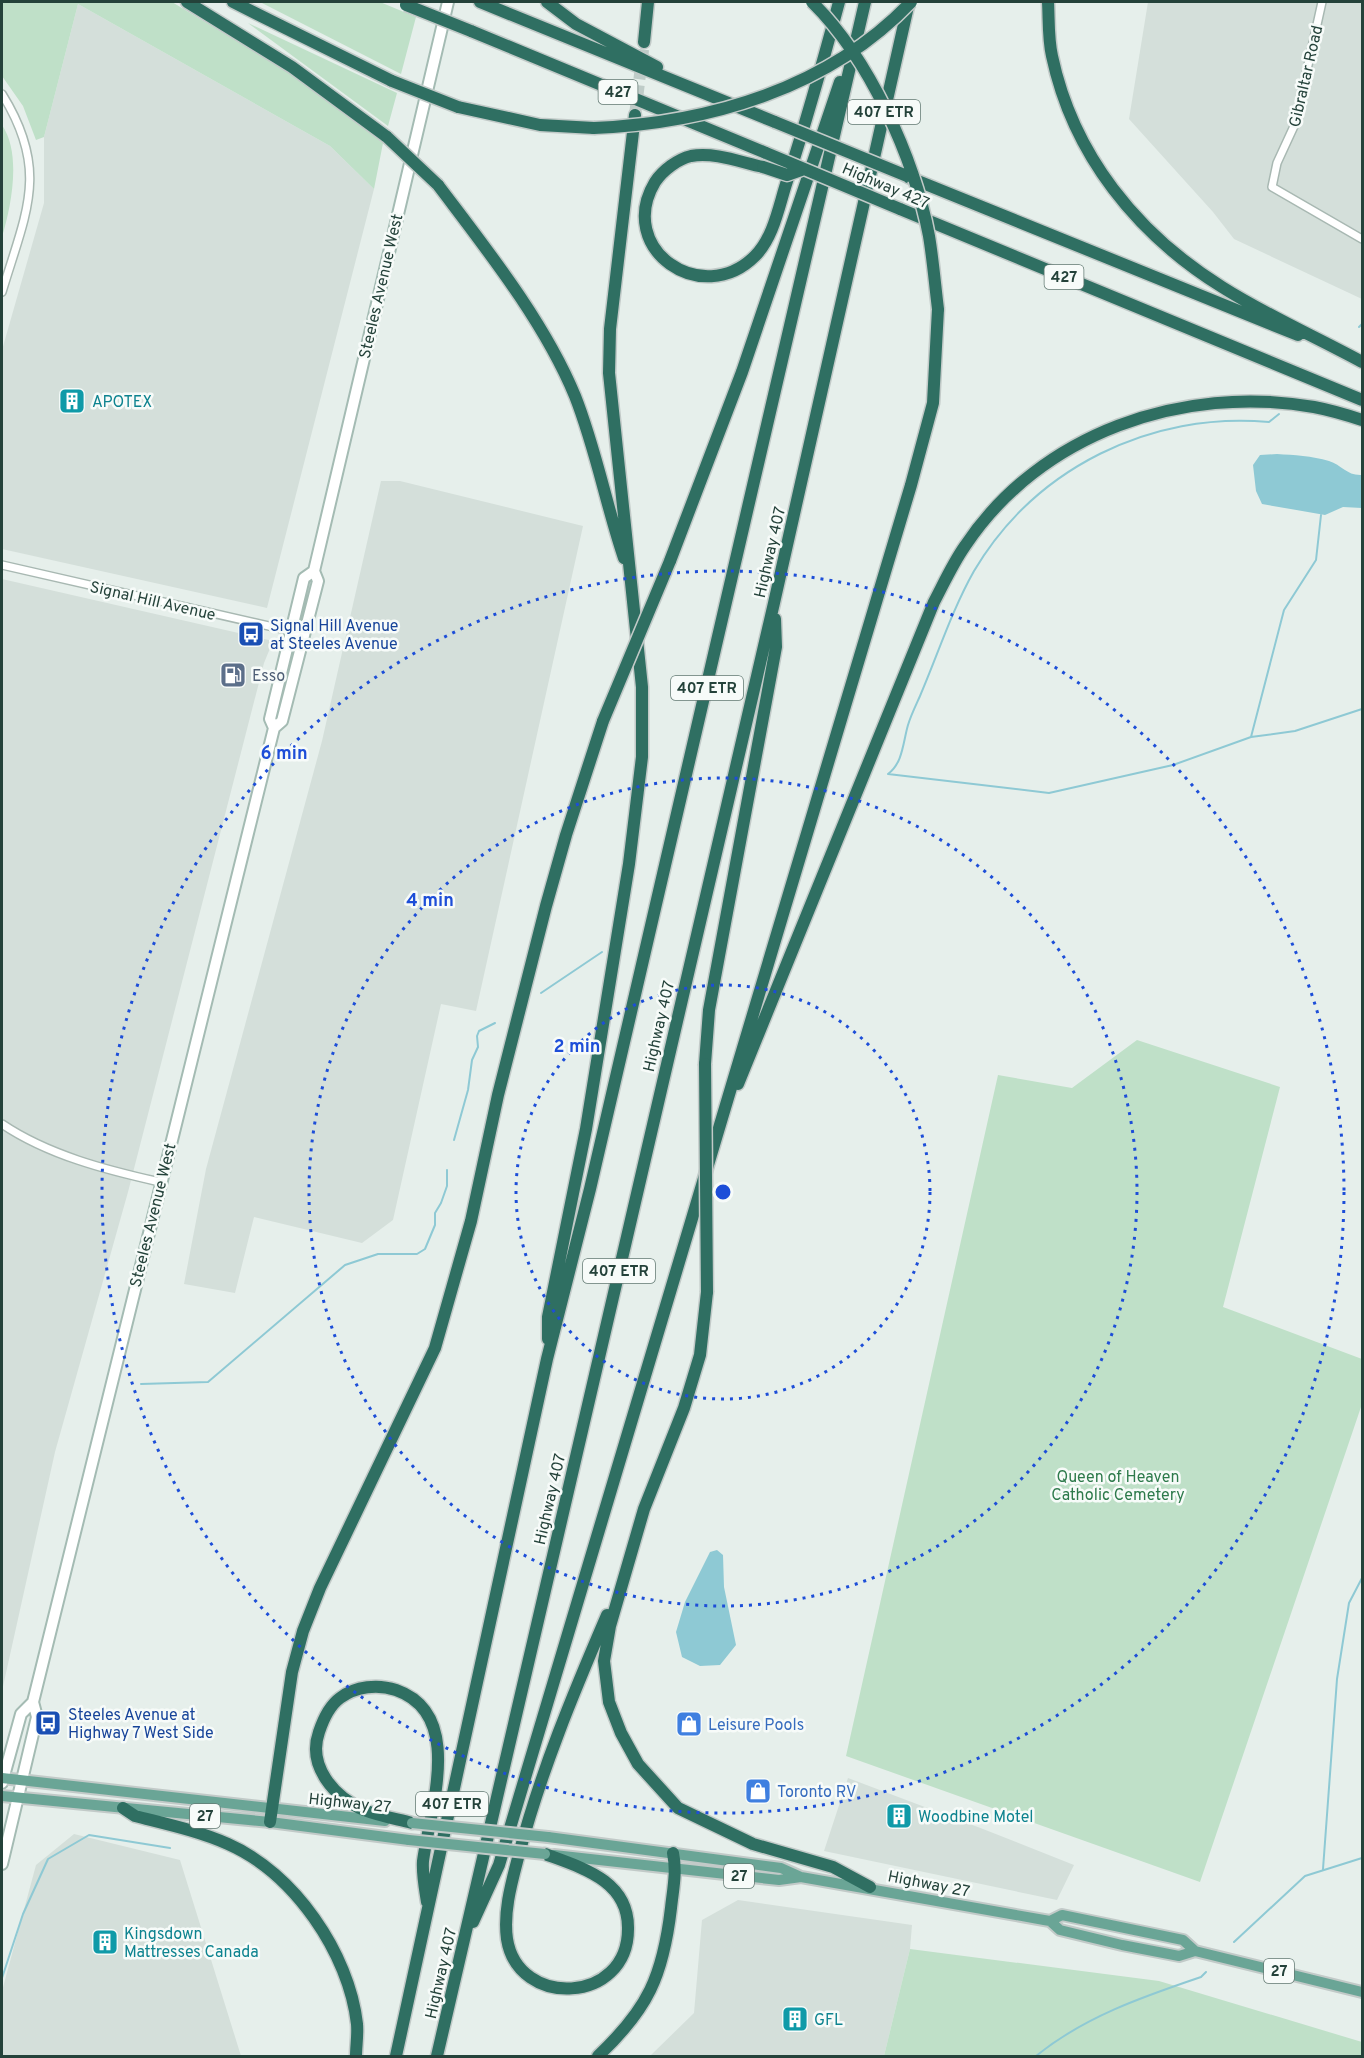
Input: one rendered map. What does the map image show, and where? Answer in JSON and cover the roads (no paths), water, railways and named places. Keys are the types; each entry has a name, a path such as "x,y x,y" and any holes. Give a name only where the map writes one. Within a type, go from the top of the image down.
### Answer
{"highway":[{"path":"187,2 292,67 387,137 438,185 531,314 574,395 604,484 632,582"},
{"path":"233,2 392,81 458,107 540,125 594,128 643,126 692,118 739,106 785,88 828,65 869,38 910,2"},
{"name":"Highway 427","path":"480,2 1362,362"},
{"path":"547,2 576,24 654,64 691,88"},
{"path":"644,42 648,2"},
{"path":"465,1939 499,1865 807,839 930,413 938,309 929,236 907,157 872,83 822,12 812,2"},
{"path":"804,169 788,175 712,155 690,156 670,166 658,177 648,194 645,211 646,231 663,258 677,270 693,275 711,277 734,273 756,255 772,229 810,111 838,2"},
{"name":"Highway 407","path":"396,2056 547,1359 590,1189 865,2"},
{"name":"Highway 407","path":"437,2056 465,1939 480,1861 519,1703 774,603 910,2"},
{"path":"1048,2 1052,54 1065,102 1086,150 1117,196 1146,229 1222,287 1362,362"},
{"name":"Highway 427","path":"401,3 1362,400"},
{"path":"270,1822 292,1672 303,1631 320,1588 435,1348 471,1221 498,1095 549,896 603,721 670,561 742,372 862,15"},
{"path":"547,1359 548,1317 586,1129 629,864 642,758 642,687 612,416 609,351 635,115"},
{"path":"725,1109 747,1067 934,602 965,545 1001,502 1038,469 1084,439 1133,418 1206,403 1269,402 1315,407 1362,420"},
{"path":"774,603 776,647 709,1010 705,1064 707,1292 700,1355 684,1408 644,1509 621,1581 609,1626 604,1661 609,1702 621,1734 638,1764 678,1808 702,1822 753,1844 832,1867 870,1887"},
{"path":"545,1854 586,1868 604,1879 620,1895 628,1917 628,1942 619,1964 601,1981 582,1989 565,1989 541,1984 518,1965 507,1940 507,1911 531,1809 557,1731 621,1581"},
{"path":"412,1823 364,1810 343,1798 327,1783 318,1764 315,1742 324,1717 340,1698 366,1686 386,1686 405,1693 422,1708 433,1723 438,1741 438,1770 423,1864 428,1915"},
{"path":"123,1808 135,1816 190,1830 228,1844 261,1862 284,1880 330,1941 341,1967 357,2024 356,2056"},
{"path":"598,2056 621,2035 647,2000 658,1976 665,1952 676,1868 673,1853"}],"main road":[{"name":"Steeles Avenue West","path":"2,1864 38,1718 33,1702 160,1182 274,728 282,721 318,580 314,571 448,2"},
{"name":"Steeles Avenue West","path":"274,728 270,719 304,578 314,571"},
{"name":"Steeles Avenue West","path":"2,1780 21,1714 33,1702"},
{"name":"Highway 27","path":"2,1780 22,1780 272,1809 548,1837 781,1868 801,1877 870,1887 1050,1921 1060,1930 1122,1945 1179,1956 1195,1951"},
{"name":"Highway 27","path":"2,1796 270,1822 409,1840 779,1880 801,1877"},
{"name":"Highway 27","path":"1050,1921 1062,1915 1183,1940 1195,1951 1362,1992"}],"street":[{"name":"Gibraltar Road","path":"1322,2 1295,124 1277,163 1272,187 1362,239"},
{"path":"2,94 23,134 29,153 31,178 29,199 2,292"},
{"name":"Signal Hill Avenue","path":"2,565 304,634"},
{"path":"2,1126 24,1139 60,1153 160,1182"}],"water":[{"path":"1277,454 1323,459 1352,474 1362,475 1362,508 1343,507 1325,515 1262,504 1256,491 1253,465 1260,455"},
{"path":"717,1550 723,1555 724,1587 736,1645 720,1665 700,1666 682,1657 676,1632 685,1602 710,1552"}],"waterway":[{"path":"1359,327 1362,324"},
{"path":"888,774 900,758 908,725 966,586 999,535 1029,503 1063,476 1100,454 1140,437 1182,426 1225,421 1269,422 1279,414"},
{"path":"1251,737 1284,610 1316,560 1321,515"},
{"path":"888,774 1049,793 1173,765 1251,737 1295,731 1362,709"},
{"path":"541,993 602,952"},
{"path":"454,1140 468,1090 472,1060 478,1047 477,1036 479,1031 495,1023"},
{"path":"141,1384 208,1382 345,1265 378,1254 417,1254 425,1249 435,1225 435,1213 447,1186 447,1170"},
{"path":"1323,1869 1337,1679 1349,1603 1362,1578"},
{"path":"2,1978 23,1914 48,1859 89,1835 170,1848"},
{"path":"1234,1942 1305,1876 1362,1858"},
{"path":"1036,2056 1054,2042 1114,2009 1201,1977 1206,1972"}],"tunnel":[{"path":"635,115 644,42"}],"place":[{"name":"APOTEX","path":"72,401"},
{"name":"Signal Hill Avenue at Steeles Avenue","path":"251,634"},
{"name":"Esso","path":"233,675"},
{"name":"Steeles Avenue at Highway 7 West Side","path":"48,1723"},
{"name":"Leisure Pools","path":"689,1724"},
{"name":"Toronto RV","path":"758,1791"},
{"name":"Woodbine Motel","path":"899,1816"},
{"name":"Kingsdown Mattresses Canada","path":"105,1942"},
{"name":"GFL","path":"795,2019"}],"park label":[{"name":"Queen of Heaven Catholic Cemetery","path":"1118,1485"}]}
